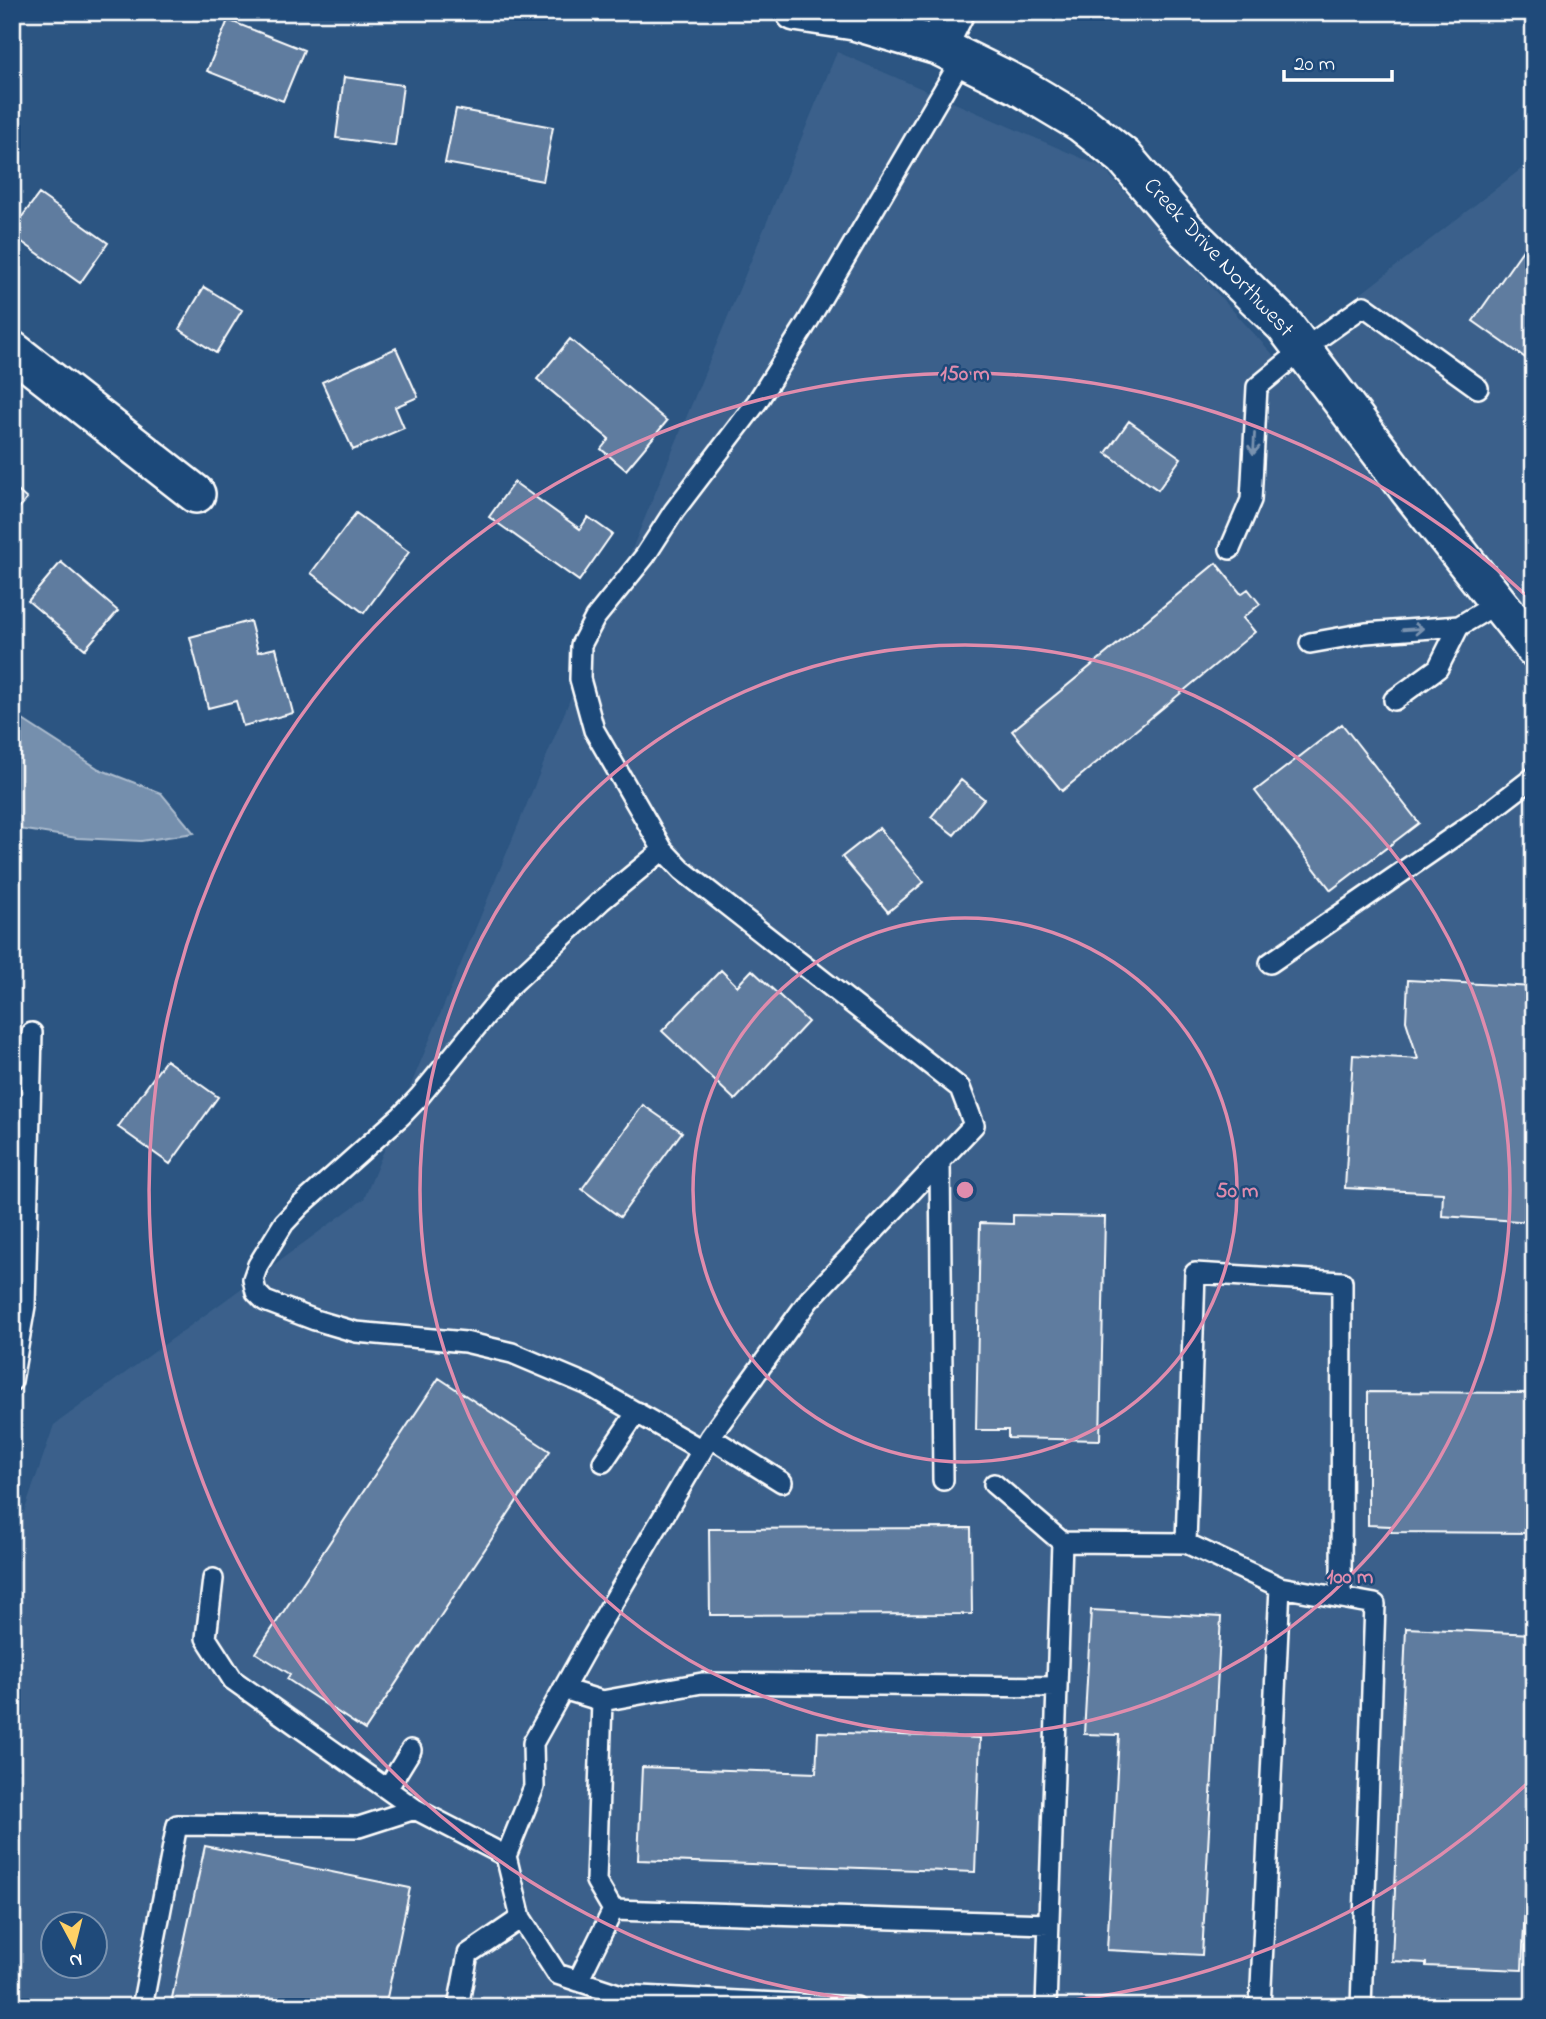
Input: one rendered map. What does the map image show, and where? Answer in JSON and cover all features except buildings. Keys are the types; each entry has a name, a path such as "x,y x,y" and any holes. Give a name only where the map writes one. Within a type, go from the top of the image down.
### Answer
{"street":[{"name":"Creek Drive Northwest","path":"795,12 854,21 950,52 1019,86 1081,123 1124,157 1187,231 1285,326 1534,648"},
{"path":"950,52 955,12"},
{"path":"12,350 196,494"}],"lane":[{"path":"856,2007 701,2003 621,1995 557,1974 521,1918 506,1856 534,1787 533,1744 706,1443 809,1300 974,1125 960,1088 682,870 663,850 594,730 580,679 582,645 595,618 645,556 674,511 757,402 807,323 950,52"},
{"path":"1230,549 1251,500 1257,387 1302,350 1364,306 1478,388"},
{"path":"1310,643 1366,633 1459,626 1498,603"},
{"path":"1394,700 1438,668 1459,626"},
{"path":"1270,963 1531,786"},
{"path":"663,850 601,901 509,987 401,1116 284,1223 258,1265 253,1279 256,1292 265,1301 356,1332 465,1342 512,1353 567,1375 636,1412 706,1443 782,1482"},
{"path":"12,1381 25,1306 32,1032"},
{"path":"940,1161 943,1480"},
{"path":"1186,1543 1195,1273 1342,1282 1341,1598"},
{"path":"603,1462 636,1412"},
{"path":"994,1483 1062,1542 1186,1543 1280,1587 1375,1604 1361,2007"},
{"path":"1046,2007 1062,1542"},
{"path":"213,1579 206,1637 233,1680 415,1809 506,1856"},
{"path":"1260,2007 1280,1587"},
{"path":"563,1689 602,1702 702,1683 1057,1687"},
{"path":"602,1702 596,1881 612,1910"},
{"path":"387,1789 411,1751"},
{"path":"142,2007 177,1825 359,1827 415,1809"},
{"path":"612,1910 1048,1924"},
{"path":"578,1981 612,1910"},
{"path":"458,2007 468,1954 521,1918"}],"shaded area":[{"path":"837,52 1102,167 1277,359 1534,159 1534,2007 12,2007 12,1547 54,1425 364,1199"},
{"path":"12,713 99,769 161,793 194,833 141,841 77,838 12,828"}]}
